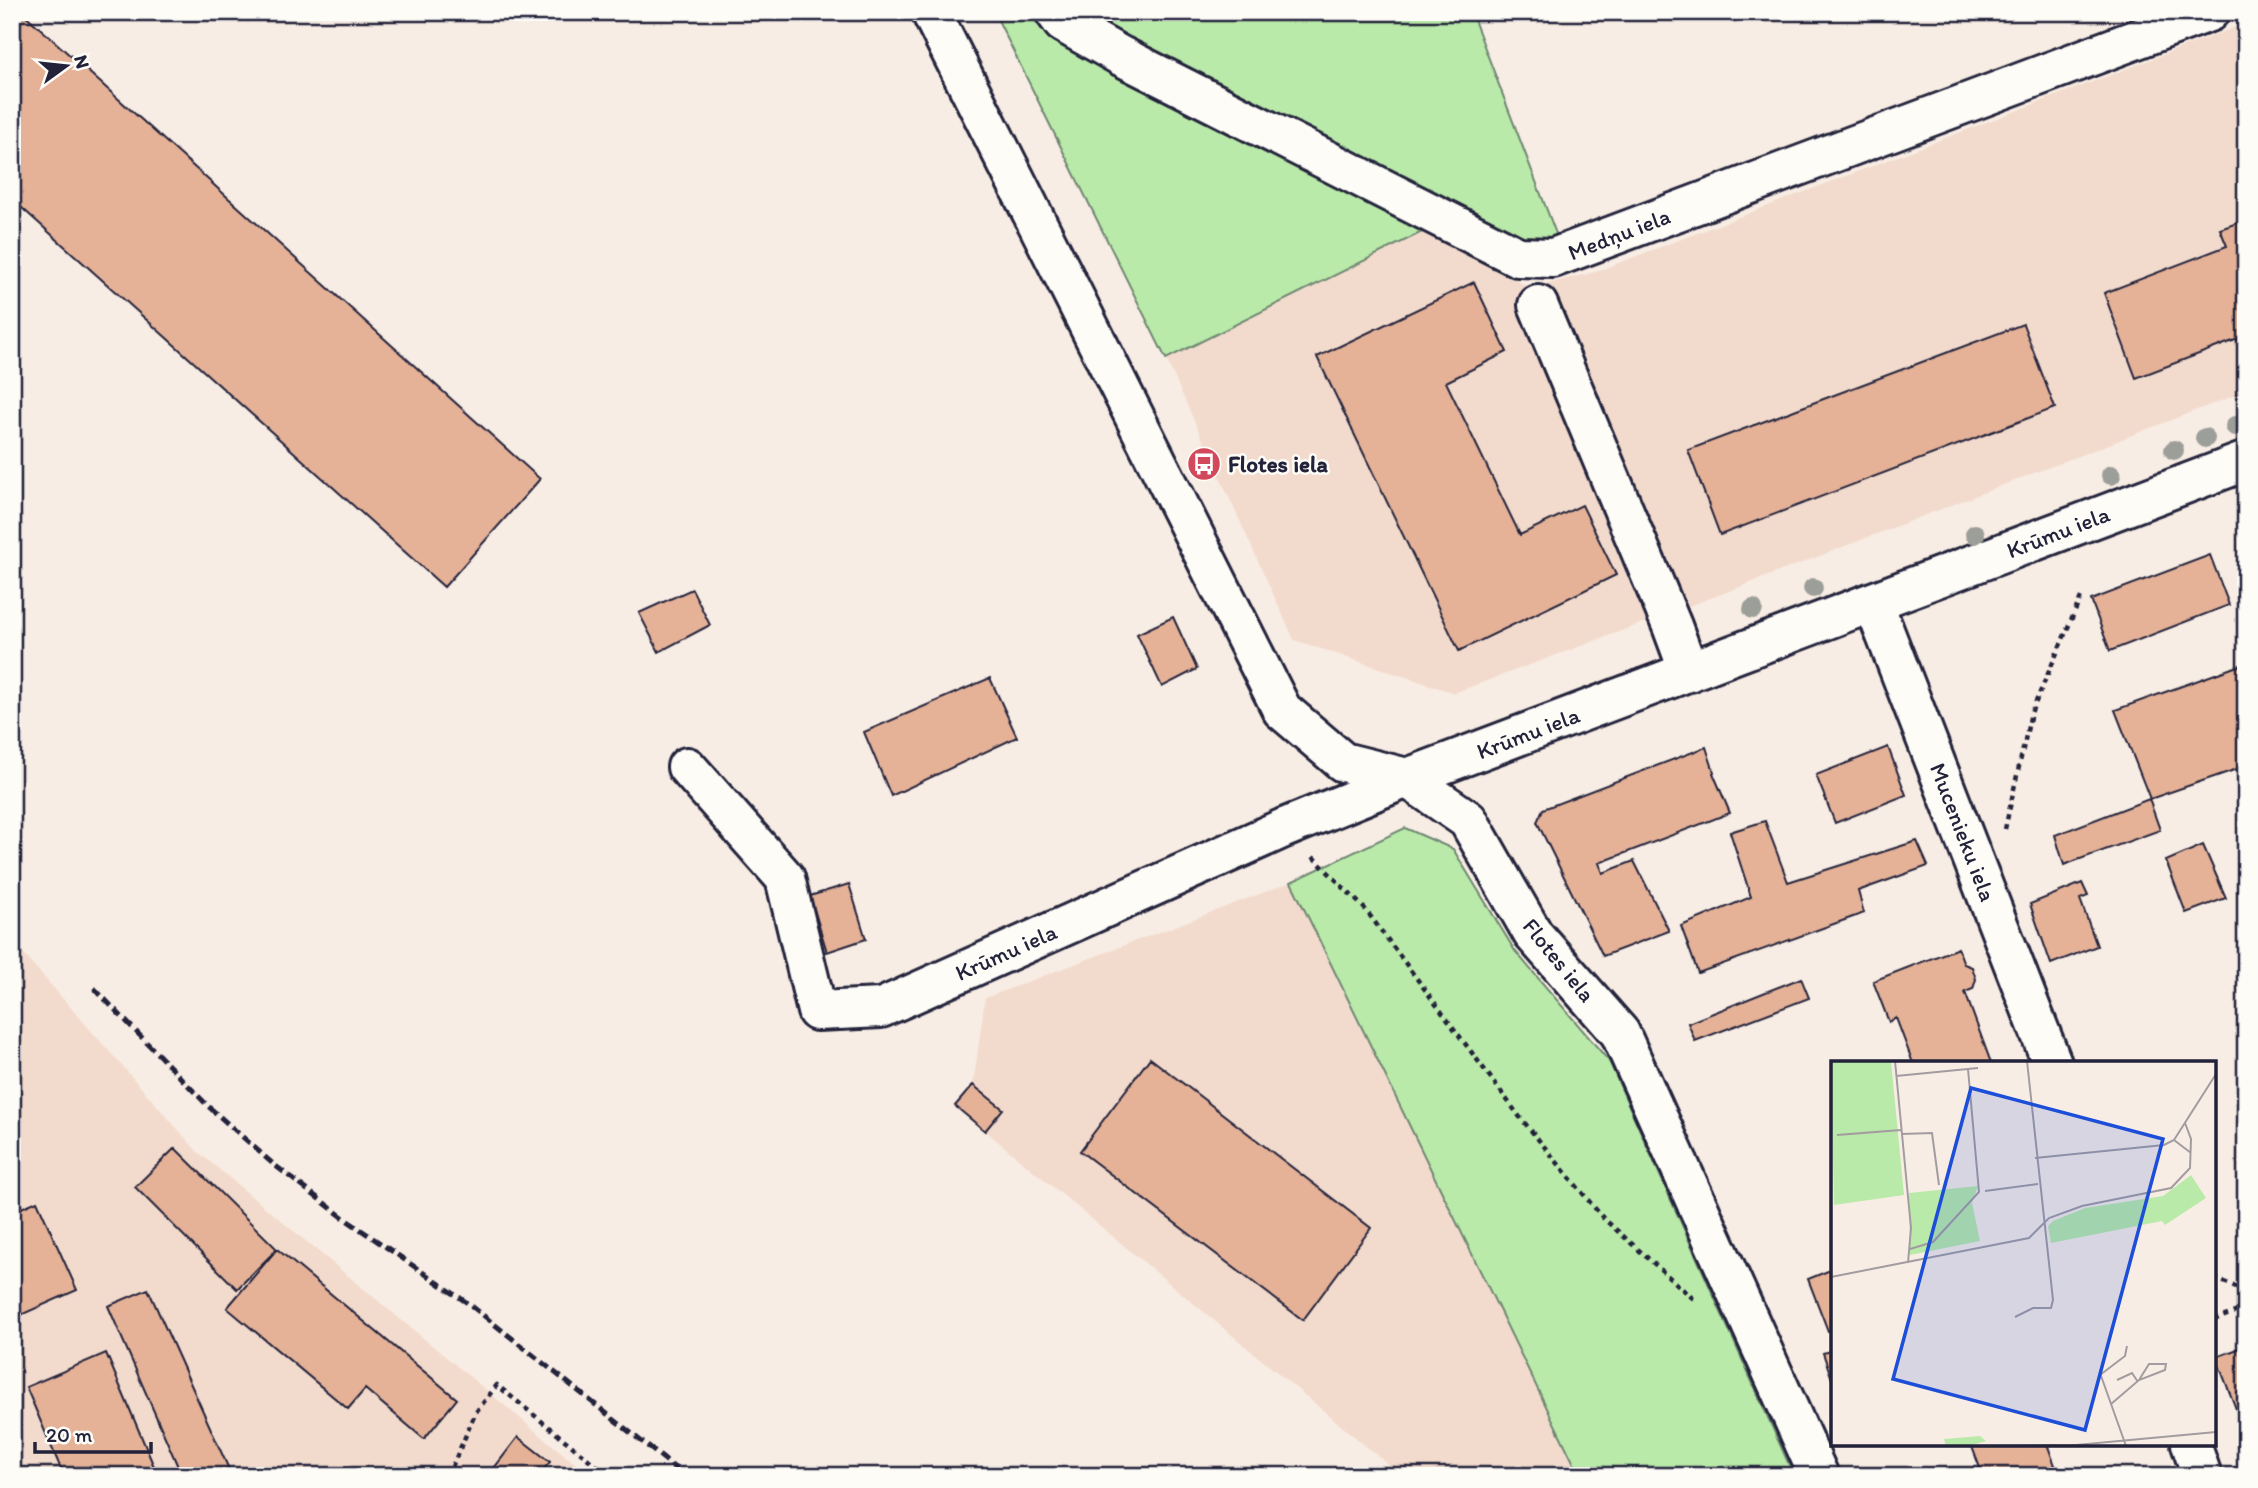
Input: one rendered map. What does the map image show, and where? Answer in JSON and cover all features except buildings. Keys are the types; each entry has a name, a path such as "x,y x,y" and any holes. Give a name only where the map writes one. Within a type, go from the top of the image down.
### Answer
{"street":[{"name":"Flotes iela","path":"930,12 1282,710 1343,762 1406,778 1468,820 1533,934 1620,1032 1819,1476"},
{"name":"Medņu iela","path":"1055,12 1063,23 1121,55 1518,257 1553,258 2209,12"},
{"path":"1538,305 1689,672"},
{"name":"Krūmu iela","path":"687,766 785,878 817,1011 881,1008 1284,828 1406,778 2246,461"},
{"name":"Mucenieku iela","path":"1873,602 2051,1061"},
{"path":"2192,1446 2202,1476"}],"path":[{"path":"2002,839 2031,713 2082,595"},
{"path":"1284,828 1365,909 1519,1116 1603,1218 1702,1306"},
{"path":"2216,1279 2246,1292"},
{"path":"2216,1319 2246,1308"},
{"path":"448,1476 476,1412 497,1385 609,1476"}],"shaded area":[{"path":"2246,23 2246,391 1719,595 1454,693 1294,640 1166,359 1428,229 1530,288 1595,272"},
{"path":"1291,882 1580,1476 1402,1476 955,1106 973,1085 985,998"},
{"path":"12,943 197,1151 590,1476 12,1476"}],"green space":[{"path":"994,12 1471,12 1558,239 1508,242 1428,229 1166,359"},
{"path":"1405,828 1453,849 1515,951 1609,1061 1794,1476 1580,1476 1291,882"}],"railway":[{"path":"94,988 208,1106 273,1164 348,1221 469,1304 685,1476"}],"place":[{"name":"Flotes iela","path":"1204,464"}]}
